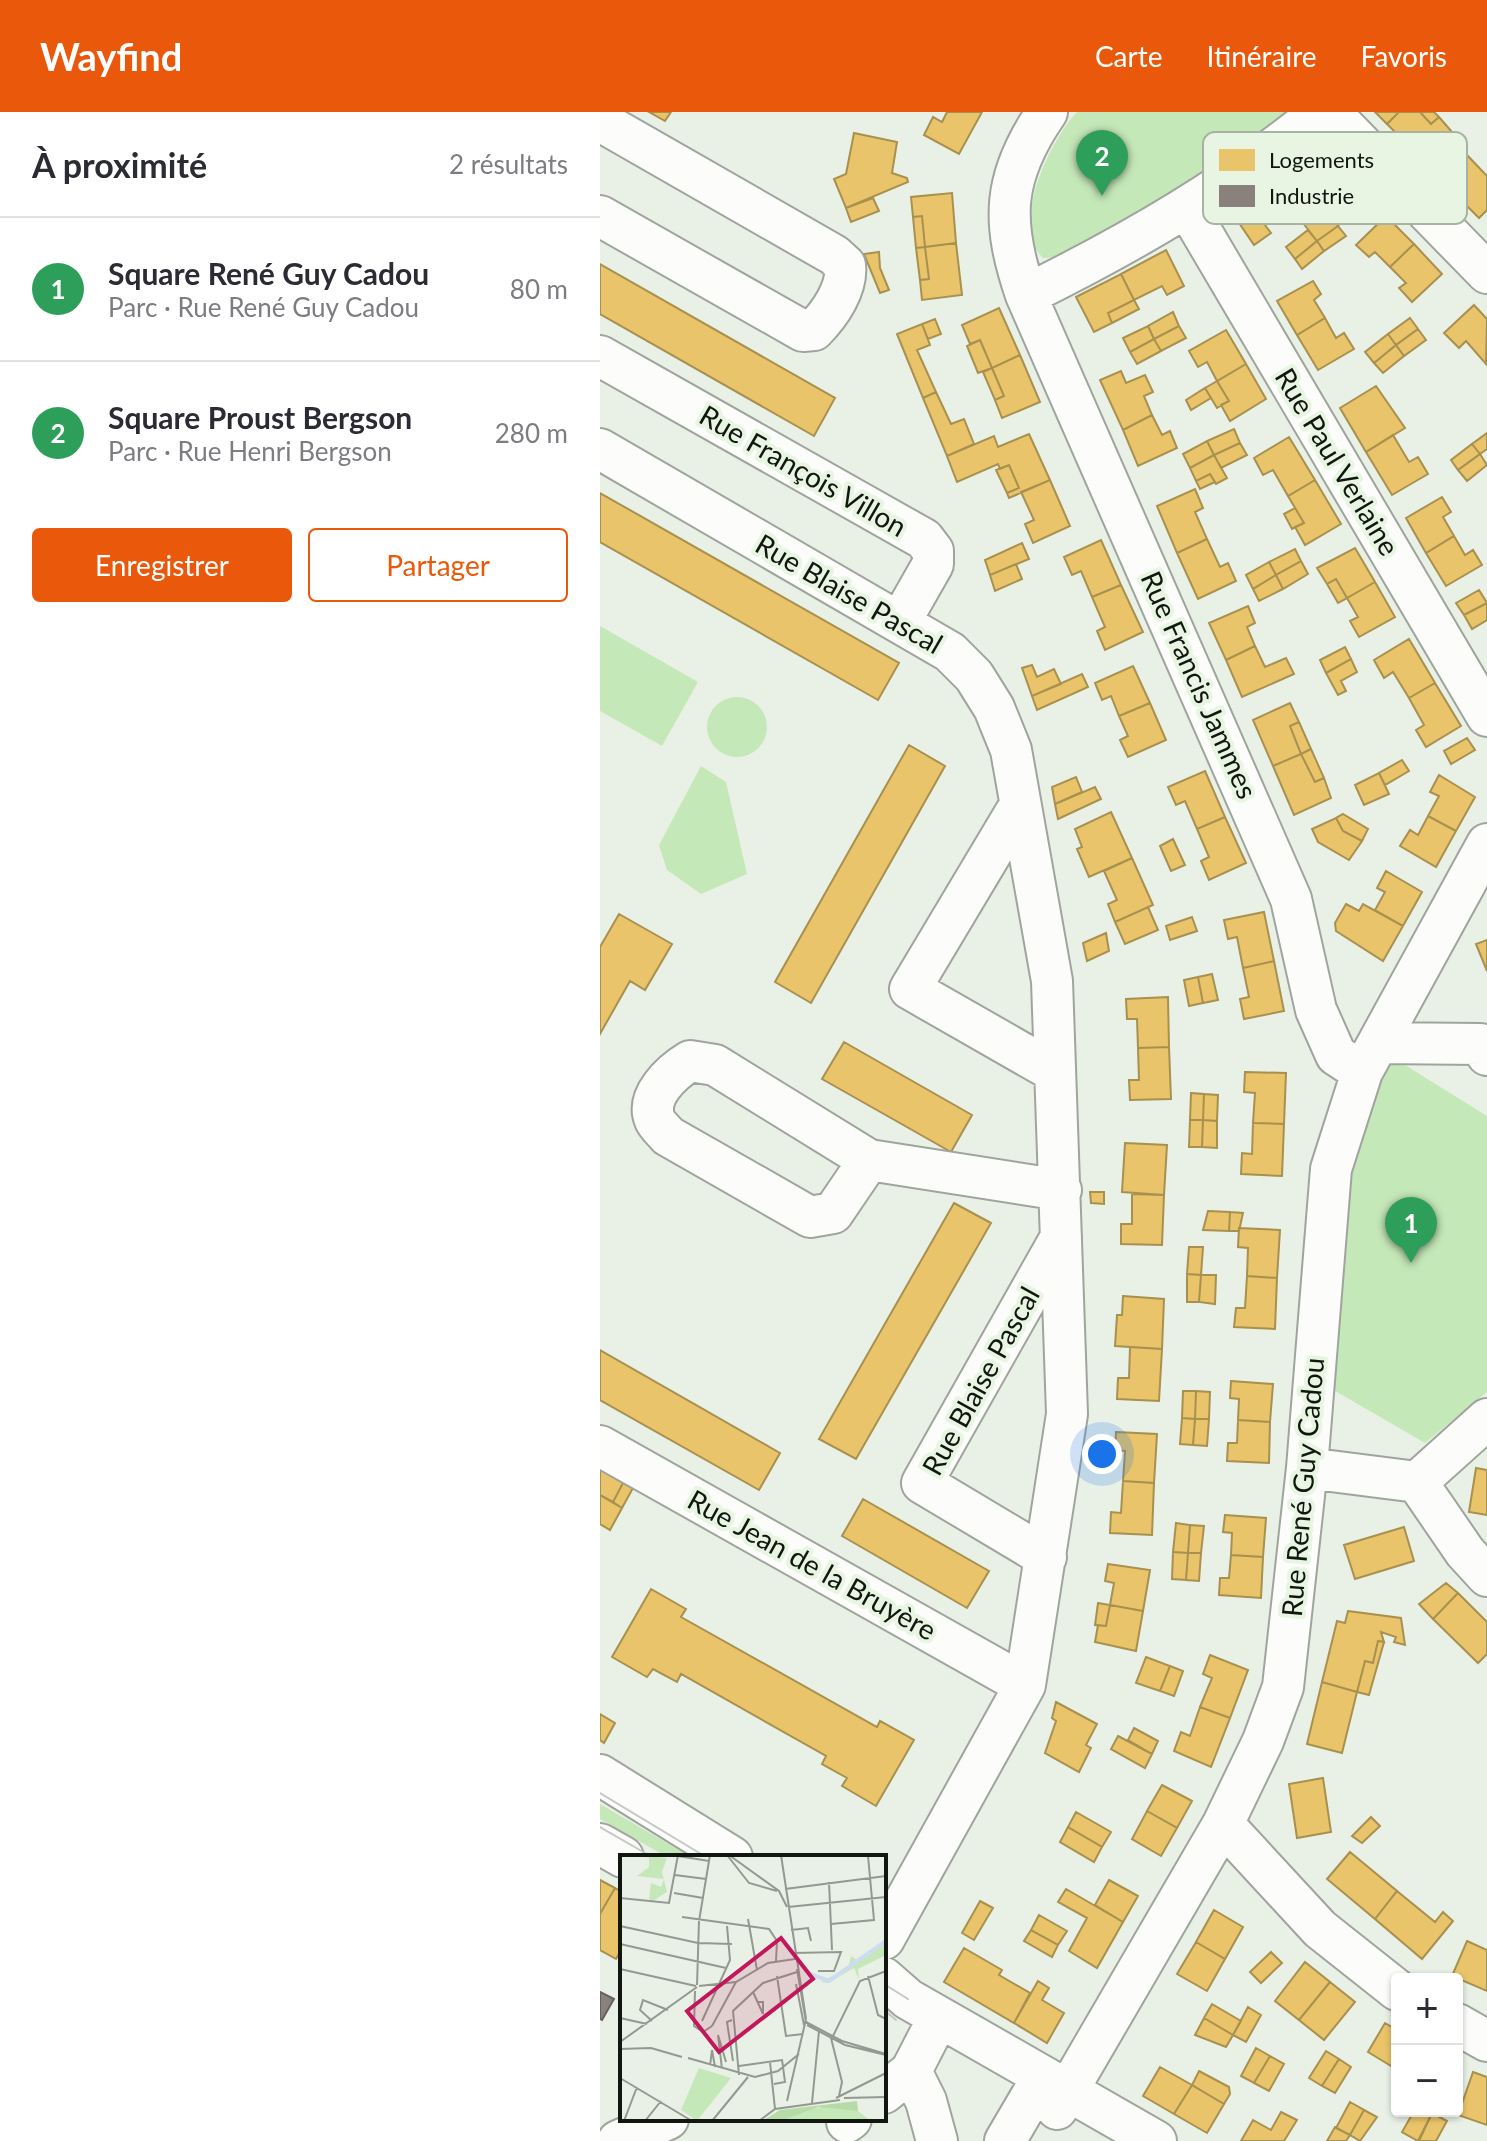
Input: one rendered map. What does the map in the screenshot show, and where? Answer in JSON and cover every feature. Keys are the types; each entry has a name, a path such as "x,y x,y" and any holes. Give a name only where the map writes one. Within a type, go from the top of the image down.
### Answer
{"street":[{"name":"Rue Francis Jammes","path":"1047,112 1016,167 1010,204 1011,249 1026,295 1291,899 1316,1010 1336,1055 1370,1058"},
{"path":"1296,132 1320,112"},
{"path":"1330,112 1350,132"},
{"path":"600,121 834,255 845,265 847,280 823,321 814,330 803,331 600,216"},
{"path":"1026,295 1203,199"},
{"name":"Rue Paul Verlaine","path":"1188,209 1487,716"},
{"path":"1439,224 1487,273"},
{"name":"Rue François Villon","path":"600,356 924,539 933,551 933,564 900,622"},
{"name":"Rue Blaise Pascal","path":"600,449 950,652 974,676 1003,728 1020,805 1052,981 1067,1414 1025,1685 886,1935"},
{"path":"1020,805 910,989 1055,1072"},
{"name":"Rue René Guy Cadou","path":"1005,2141 1052,2098 1223,1824 1263,1741 1283,1687 1307,1468 1331,1169 1370,1058 1487,844"},
{"path":"1370,1058 1480,1044 1487,1055"},
{"path":"869,1160 833,1213 810,1217 668,1136 655,1120 654,1101 671,1072 690,1061 715,1065 869,1160 1061,1190"},
{"name":"Rue Blaise Pascal","path":"1046,1557 922,1483 1061,1237"},
{"path":"1417,1482 1487,1419"},
{"name":"Rue Jean de la Bruyère","path":"600,1446 1025,1685"},
{"path":"1307,1468 1417,1482 1465,1552 1487,1576"},
{"path":"600,1775 729,1855"},
{"path":"1223,1824 1320,1929 1391,1985"},
{"path":"600,1844 620,1855"},
{"path":"1463,2027 1487,2041"},
{"path":"899,2030 1142,2140"},
{"path":"899,2030 926,2101 937,2141"},
{"path":"618,2141 663,2121"}],"green space":[{"path":"1077,112 1287,112 1263,132 1203,132 1203,174 1093,241 1063,254 1043,258 1034,244 1030,226 1032,205 1045,162"},
{"path":"600,626 698,682 662,746 600,711"},
{"path":"737,697 748,699 758,706 765,716 765,738 758,748 748,755 737,757 726,755 716,748 709,738 707,727 709,716 716,706 726,699"},
{"path":"701,766 726,782 747,874 701,894 667,870 659,845"},
{"path":"1382,1063 1405,1065 1487,1116 1487,1392 1425,1443 1330,1388 1341,1137"},
{"path":"600,1804 688,1855 663,1855 600,1819"}],"building: Logements":[{"path":"649,112 671,112 665,121"},
{"path":"947,112 982,112 959,154 924,135 933,117 942,122"},
{"path":"1375,112 1399,112 1387,124"},
{"path":"1399,112 1420,112 1431,124 1439,117 1452,132 1395,132 1387,124"},
{"path":"1420,112 1434,112 1439,117 1431,124"},
{"path":"854,133 897,142 892,173 907,178 908,182 846,208 834,179 846,174"},
{"path":"1467,155 1487,176 1487,210 1479,218 1467,206"},
{"path":"952,193 956,243 925,247 922,216 913,217 911,197"},
{"path":"873,198 879,211 851,222 846,208"},
{"path":"922,216 925,247 916,248 913,217"},
{"path":"1240,224 1266,224 1271,233 1254,245"},
{"path":"1304,224 1336,224 1338,226 1317,241"},
{"path":"1378,224 1394,224 1414,244 1390,267 1375,252 1369,257 1356,245"},
{"path":"1338,226 1346,236 1324,251 1317,241"},
{"path":"1308,230 1317,241 1295,259 1286,247"},
{"path":"1317,241 1324,251 1302,269 1295,259"},
{"path":"956,243 962,295 922,300 920,280 929,279 925,247"},
{"path":"1414,244 1442,274 1412,302 1399,288 1406,283 1390,267"},
{"path":"925,247 929,279 920,280 916,248"},
{"path":"1166,250 1184,286 1167,295 1162,286 1134,300 1121,274"},
{"path":"879,252 880,268 889,290 880,293 864,254"},
{"path":"600,264 835,398 814,436 600,314"},
{"path":"1121,274 1134,300 1108,313 1112,323 1094,332 1076,297"},
{"path":"1313,281 1321,294 1314,300 1325,318 1297,335 1277,301"},
{"path":"1134,300 1139,309 1112,323 1108,313"},
{"path":"1474,305 1487,319 1486,364 1466,341 1459,348 1444,333"},
{"path":"999,308 1020,355 992,368 980,340 970,344 962,325"},
{"path":"1173,312 1179,326 1154,339 1148,326"},
{"path":"1325,318 1336,338 1344,333 1354,349 1318,370 1297,335"},
{"path":"1410,318 1418,329 1396,345 1388,334"},
{"path":"935,319 941,334 928,339 922,324"},
{"path":"922,324 930,345 917,350 936,392 923,398 897,334"},
{"path":"1148,326 1154,339 1130,352 1123,338"},
{"path":"1179,326 1186,338 1161,351 1154,339"},
{"path":"1418,329 1426,340 1404,356 1396,345"},
{"path":"1226,330 1246,364 1217,381 1207,362 1198,367 1189,351"},
{"path":"1388,334 1396,345 1374,363 1365,352"},
{"path":"1154,339 1161,351 1137,364 1130,352"},
{"path":"980,340 992,368 978,373 967,346"},
{"path":"1396,345 1404,356 1383,373 1374,363"},
{"path":"1020,355 1040,402 1002,418 995,400 1004,396 992,368"},
{"path":"1246,364 1266,399 1230,421 1221,405 1229,401 1217,381"},
{"path":"992,368 1004,396 995,400 983,372"},
{"path":"1121,371 1126,383 1145,375 1153,392 1144,396 1152,415 1123,430 1100,380"},
{"path":"1217,381 1229,401 1217,408 1205,388"},
{"path":"1376,386 1405,428 1366,452 1340,408"},
{"path":"1205,388 1211,398 1191,410 1186,400"},
{"path":"936,392 951,424 964,419 974,444 947,456 923,398"},
{"path":"1152,415 1162,435 1170,431 1177,448 1138,466 1123,430"},
{"path":"1234,429 1240,443 1214,455 1207,441"},
{"path":"1487,433 1487,449 1480,454 1472,444"},
{"path":"1029,434 1050,480 1009,498 1007,493 1019,488 1009,465 1000,469 998,464 957,482 947,456 994,436 998,447"},
{"path":"1393,435 1409,462 1418,457 1428,474 1392,495 1366,452"},
{"path":"1289,437 1315,480 1288,496 1273,470 1263,475 1254,458"},
{"path":"1207,441 1214,455 1190,468 1183,454"},
{"path":"1240,443 1247,455 1221,468 1214,455"},
{"path":"1472,444 1480,454 1458,470 1451,460"},
{"path":"1480,454 1487,465 1467,481 1458,470"},
{"path":"1214,455 1227,478 1216,484 1210,474 1196,481 1190,468"},
{"path":"1009,465 1019,488 1007,493 996,470"},
{"path":"1210,474 1215,482 1200,489 1196,481"},
{"path":"1050,480 1070,526 1033,543 1025,524 1034,520 1021,492"},
{"path":"1315,480 1341,524 1305,545 1295,527 1304,523 1288,496"},
{"path":"1195,489 1203,508 1195,512 1207,539 1177,553 1157,506"},
{"path":"600,493 899,663 878,700 600,542"},
{"path":"1442,497 1451,512 1443,517 1454,536 1426,553 1406,518"},
{"path":"1295,508 1304,523 1292,529 1284,514"},
{"path":"1454,536 1465,555 1473,550 1482,565 1446,586 1426,553"},
{"path":"1207,539 1220,567 1228,563 1236,581 1198,599 1177,553"},
{"path":"1101,540 1121,585 1092,597 1081,571 1072,575 1064,557"},
{"path":"1022,543 1029,559 990,575 985,560"},
{"path":"1355,548 1375,582 1347,598 1336,579 1327,584 1317,568"},
{"path":"1295,549 1301,561 1276,575 1269,562"},
{"path":"1301,561 1308,574 1283,589 1276,575"},
{"path":"1269,562 1276,575 1253,589 1246,575"},
{"path":"1016,564 1022,579 995,591 990,575"},
{"path":"1276,575 1283,589 1259,601 1253,589"},
{"path":"1336,579 1347,598 1338,603 1327,584"},
{"path":"1375,582 1395,617 1359,637 1350,621 1358,617 1347,598"},
{"path":"1121,585 1143,632 1105,650 1097,631 1105,627 1092,597"},
{"path":"1479,590 1487,603 1464,615 1456,603"},
{"path":"1487,603 1487,620 1472,629 1464,615"},
{"path":"1248,606 1255,623 1247,627 1255,646 1226,660 1209,623"},
{"path":"1409,639 1435,683 1409,698 1393,672 1384,678 1374,660"},
{"path":"1255,646 1265,667 1286,658 1294,674 1242,697 1226,660"},
{"path":"1345,647 1351,659 1326,673 1320,660"},
{"path":"1351,659 1357,672 1341,681 1346,691 1338,695 1326,673"},
{"path":"1032,665 1037,677 1054,669 1061,684 1032,696 1022,668"},
{"path":"1133,666 1150,703 1119,716 1111,696 1102,700 1095,683"},
{"path":"1082,674 1088,687 1037,710 1032,696"},
{"path":"1435,683 1461,726 1426,747 1416,730 1424,725 1409,698"},
{"path":"1150,703 1166,740 1128,757 1120,740 1128,736 1119,716"},
{"path":"1290,703 1299,722 1290,726 1301,754 1273,766 1253,720"},
{"path":"1299,722 1311,749 1301,754 1290,726"},
{"path":"1467,738 1475,750 1451,764 1444,751"},
{"path":"909,745 945,766 811,1003 775,982"},
{"path":"1311,749 1324,778 1315,782 1301,754"},
{"path":"1301,754 1315,782 1324,778 1331,798 1294,815 1273,766"},
{"path":"1402,760 1409,771 1385,785 1379,773"},
{"path":"1205,771 1225,817 1197,829 1185,801 1176,805 1168,787"},
{"path":"1379,773 1389,794 1364,805 1355,785"},
{"path":"1439,775 1475,797 1456,831 1428,816 1439,796 1430,792"},
{"path":"1076,777 1082,792 1055,804 1052,787"},
{"path":"1095,787 1101,799 1058,819 1055,804"},
{"path":"1111,812 1132,858 1089,877 1077,849 1082,847 1075,829"},
{"path":"1343,814 1368,829 1362,841 1343,831 1336,818"},
{"path":"1428,816 1456,831 1436,867 1400,846 1410,830 1418,835"},
{"path":"1225,817 1246,863 1209,880 1201,861 1209,857 1197,829"},
{"path":"1336,818 1343,831 1362,841 1349,860 1318,842 1312,829"},
{"path":"1173,839 1185,865 1171,871 1160,846"},
{"path":"1132,858 1153,905 1115,922 1108,904 1117,900 1104,871"},
{"path":"1386,871 1422,892 1403,926 1375,910 1385,892 1377,888"},
{"path":"1346,904 1359,911 1363,904 1403,926 1383,961 1336,931 1335,923"},
{"path":"1148,907 1158,930 1125,944 1115,922"},
{"path":"1264,912 1274,961 1243,968 1237,937 1228,939 1224,920"},
{"path":"619,914 672,944 645,990 630,981 600,1034 600,947"},
{"path":"1192,917 1197,931 1170,940 1166,926"},
{"path":"1106,933 1109,951 1087,961 1083,943"},
{"path":"1487,940 1487,971 1476,944"},
{"path":"1274,961 1284,1011 1244,1019 1240,999 1249,997 1243,968"},
{"path":"1212,974 1218,1000 1203,1003 1198,977"},
{"path":"1198,977 1203,1003 1189,1006 1184,980"},
{"path":"1168,997 1169,1047 1138,1048 1137,1019 1127,1019 1126,999"},
{"path":"844,1042 972,1115 951,1152 822,1079"},
{"path":"1169,1047 1171,1099 1130,1100 1129,1080 1139,1080 1138,1048"},
{"path":"1245,1072 1286,1073 1284,1124 1253,1123 1255,1093 1244,1092"},
{"path":"1191,1093 1204,1094 1203,1120 1190,1120"},
{"path":"1204,1094 1218,1095 1217,1121 1203,1120"},
{"path":"1190,1120 1203,1120 1202,1147 1189,1147"},
{"path":"1203,1120 1217,1121 1217,1148 1202,1147"},
{"path":"1253,1123 1284,1124 1282,1176 1241,1174 1242,1153 1252,1154"},
{"path":"1125,1143 1167,1145 1164,1195 1122,1192"},
{"path":"1090,1192 1104,1192 1104,1204 1091,1203"},
{"path":"1132,1194 1164,1195 1162,1245 1121,1244 1121,1224 1132,1224"},
{"path":"954,1203 991,1223 856,1459 819,1439"},
{"path":"1208,1211 1230,1212 1229,1231 1203,1230"},
{"path":"1230,1212 1243,1213 1239,1231 1229,1231"},
{"path":"1239,1228 1280,1230 1277,1278 1247,1276 1248,1248 1238,1247"},
{"path":"1189,1247 1203,1247 1201,1275 1187,1274"},
{"path":"1187,1274 1201,1275 1199,1302 1187,1302"},
{"path":"1201,1275 1216,1275 1215,1304 1199,1302"},
{"path":"1247,1276 1277,1278 1275,1329 1234,1327 1236,1308 1245,1308"},
{"path":"1123,1296 1164,1299 1162,1349 1115,1346 1117,1315 1122,1315"},
{"path":"1130,1347 1162,1349 1159,1401 1117,1399 1118,1378 1129,1378"},
{"path":"600,1350 780,1453 759,1490 600,1400"},
{"path":"1231,1381 1273,1384 1270,1422 1238,1420 1239,1399 1230,1398"},
{"path":"1183,1391 1196,1391 1195,1419 1182,1418"},
{"path":"1196,1391 1210,1392 1209,1419 1195,1419"},
{"path":"1182,1418 1195,1419 1193,1445 1180,1444"},
{"path":"1195,1419 1209,1419 1207,1446 1193,1445"},
{"path":"1238,1420 1270,1422 1269,1463 1227,1461 1228,1443 1237,1443"},
{"path":"1116,1432 1157,1434 1154,1483 1123,1481 1125,1451 1115,1450"},
{"path":"1476,1468 1487,1470 1487,1515 1469,1512"},
{"path":"600,1469 623,1483 613,1502 600,1495"},
{"path":"1123,1481 1154,1483 1152,1535 1110,1533 1111,1512 1121,1513"},
{"path":"623,1483 633,1488 622,1508 613,1502"},
{"path":"600,1495 622,1508 610,1530 600,1524"},
{"path":"863,1499 989,1571 967,1608 842,1536"},
{"path":"1225,1515 1266,1518 1263,1557 1231,1555 1232,1533 1223,1532"},
{"path":"1176,1523 1190,1525 1188,1553 1173,1552"},
{"path":"1190,1525 1204,1526 1201,1553 1188,1553"},
{"path":"1404,1527 1414,1561 1355,1579 1344,1545"},
{"path":"1173,1552 1188,1553 1186,1580 1172,1579"},
{"path":"1188,1553 1201,1553 1199,1581 1186,1580"},
{"path":"1231,1555 1263,1557 1261,1598 1219,1595 1220,1578 1229,1578"},
{"path":"1108,1564 1150,1570 1143,1611 1110,1605 1114,1583 1105,1581"},
{"path":"1446,1583 1458,1593 1433,1619 1419,1604"},
{"path":"651,1589 686,1609 681,1617 877,1727 880,1721 914,1740 876,1806 842,1786 847,1778 822,1764 826,1756 681,1674 677,1682 653,1669 647,1677 612,1657"},
{"path":"1458,1593 1487,1622 1487,1654 1478,1663 1433,1619"},
{"path":"1098,1603 1110,1605 1106,1626 1095,1625"},
{"path":"1110,1605 1143,1611 1136,1651 1095,1642 1098,1625 1106,1626"},
{"path":"1348,1611 1401,1618 1405,1645 1394,1642 1396,1637 1381,1632 1384,1642 1378,1641 1373,1663 1365,1661 1357,1692 1322,1682 1337,1621 1345,1623"},
{"path":"1378,1641 1384,1642 1369,1695 1357,1692 1365,1661 1373,1663"},
{"path":"1210,1655 1248,1670 1230,1718 1200,1707 1212,1678 1203,1674"},
{"path":"1146,1657 1170,1666 1160,1691 1136,1683"},
{"path":"1170,1666 1183,1671 1174,1696 1160,1691"},
{"path":"1322,1682 1357,1692 1342,1753 1307,1744"},
{"path":"1056,1702 1097,1724 1086,1745 1091,1748 1079,1772 1045,1753 1056,1721 1052,1718"},
{"path":"1200,1707 1230,1718 1211,1767 1174,1751 1181,1732 1190,1736"},
{"path":"600,1714 615,1723 604,1743 600,1740"},
{"path":"1134,1728 1158,1741 1152,1754 1128,1740"},
{"path":"1118,1736 1152,1754 1145,1768 1111,1749"},
{"path":"1323,1778 1331,1832 1297,1838 1289,1784"},
{"path":"1162,1785 1192,1801 1177,1828 1147,1811"},
{"path":"1147,1811 1177,1828 1161,1856 1132,1839"},
{"path":"1076,1812 1111,1832 1102,1847 1068,1827"},
{"path":"1371,1817 1380,1826 1362,1843 1352,1836"},
{"path":"1068,1827 1102,1847 1094,1862 1060,1842"},
{"path":"1350,1852 1397,1891 1375,1919 1327,1879"},
{"path":"600,1880 615,1888 600,1914"},
{"path":"1109,1880 1138,1896 1123,1922 1095,1905"},
{"path":"615,1888 620,1891 620,1952 616,1959 600,1950 600,1914"},
{"path":"1066,1889 1123,1922 1097,1968 1069,1951 1087,1918 1058,1902"},
{"path":"1397,1891 1435,1922 1443,1912 1453,1921 1422,1959 1375,1919"},
{"path":"980,1901 993,1908 974,1940 962,1933"},
{"path":"1214,1910 1243,1927 1225,1959 1196,1942"},
{"path":"1039,1915 1067,1931 1058,1945 1031,1930"},
{"path":"1031,1930 1058,1945 1052,1957 1024,1941"},
{"path":"1467,1941 1487,1950 1487,1991 1463,1981 1463,1973 1453,1973"},
{"path":"1196,1942 1225,1959 1207,1991 1177,1974"},
{"path":"964,1948 1002,1970 999,1975 1030,1993 1014,2023 944,1982"},
{"path":"1271,1952 1282,1963 1261,1983 1250,1972"},
{"path":"1305,1962 1330,1982 1299,2020 1275,2001"},
{"path":"1038,1981 1049,1988 1042,2000 1064,2013 1047,2043 1014,2023"},
{"path":"1330,1982 1355,2002 1324,2040 1299,2020"},
{"path":"1212,2004 1241,2021 1233,2035 1204,2018"},
{"path":"1248,2007 1261,2015 1246,2042 1233,2035"},
{"path":"1204,2018 1233,2035 1226,2047 1195,2035"},
{"path":"1385,2023 1391,2026 1391,2066 1368,2052"},
{"path":"1256,2048 1270,2056 1254,2083 1241,2076"},
{"path":"1326,2051 1339,2059 1322,2086 1309,2078"},
{"path":"1270,2056 1284,2064 1269,2091 1254,2083"},
{"path":"1339,2059 1351,2067 1335,2093 1322,2086"},
{"path":"1160,2067 1192,2085 1174,2114 1143,2096"},
{"path":"1199,2071 1229,2087 1230,2094 1224,2104 1192,2085"},
{"path":"1473,2072 1487,2077 1487,2125 1463,2117 1463,2101"},
{"path":"1192,2085 1224,2104 1207,2133 1174,2114"},
{"path":"1350,2102 1364,2110 1350,2135 1336,2128"},
{"path":"1364,2110 1377,2117 1360,2141 1350,2135"},
{"path":"1281,2112 1297,2120 1284,2141 1241,2141 1253,2120 1271,2130"},
{"path":"1411,2117 1430,2117 1418,2141 1402,2132"},
{"path":"1430,2117 1447,2121 1436,2141 1419,2141"},
{"path":"1335,2127 1350,2135 1346,2141 1327,2141"}],"building: Industrie":[{"path":"600,1992 614,1999 602,2020 600,2019"}],"tram line":[{"path":"600,1793 703,1855"},
{"path":"600,1827 649,1855"},
{"path":"886,1985 908,1999"},
{"path":"886,2012 896,2020"}],"place":[{"name":"Square Proust Bergson","path":"1102,196"},
{"name":"Square René Guy Cadou","path":"1411,1263"}]}
